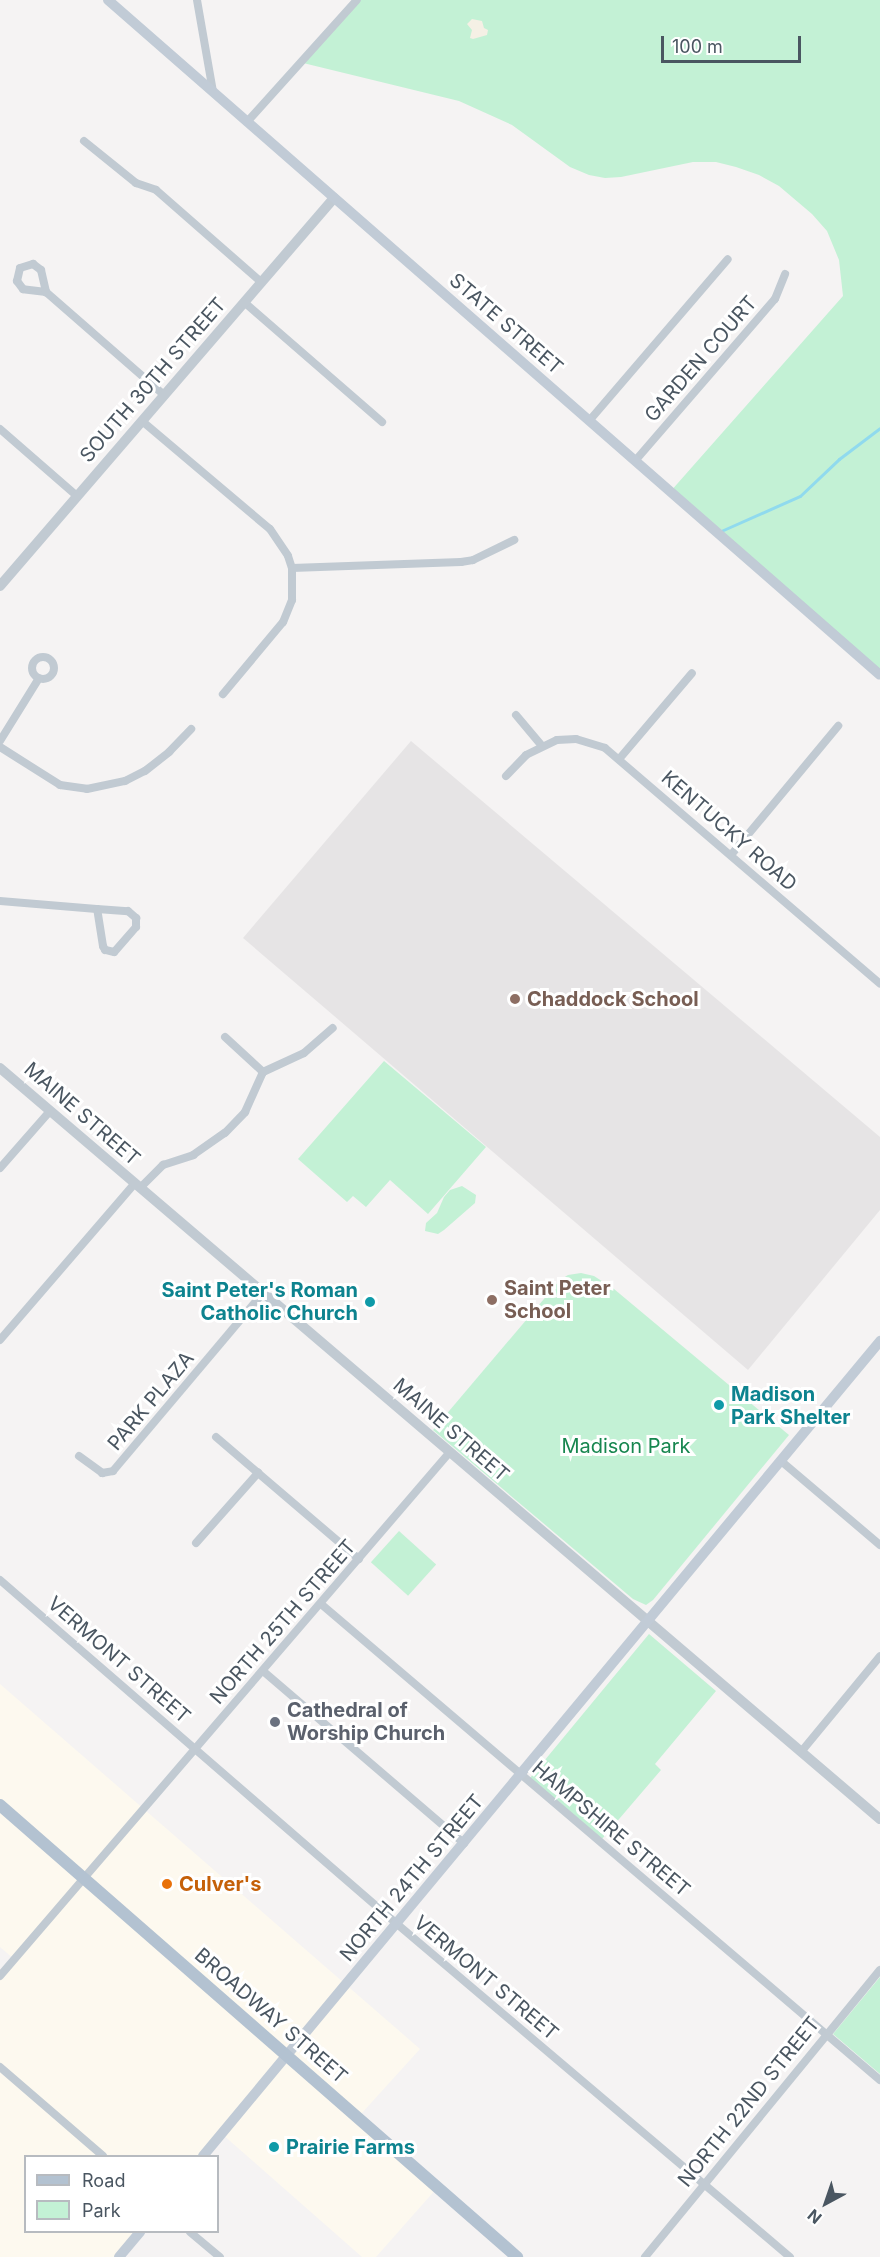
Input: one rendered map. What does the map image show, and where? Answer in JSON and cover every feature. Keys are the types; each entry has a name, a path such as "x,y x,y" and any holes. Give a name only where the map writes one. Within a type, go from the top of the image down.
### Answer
{"main road":[{"name":"STATE STREET","path":"108,0 880,675"},
{"name":"NORTH 24TH STREET","path":"205,2155 880,1341"},
{"name":"BROADWAY STREET","path":"0,1805 517,2257"},
{"path":"119,2257 139,2233"}],"street":[{"path":"197,0 213,92"},
{"path":"247,122 357,0"},
{"path":"84,141 136,183 156,190 261,282"},
{"name":"SOUTH 30TH STREET","path":"0,586 334,198"},
{"path":"589,421 728,259"},
{"name":"GARDEN COURT","path":"635,461 775,298 786,274"},
{"path":"46,292 164,394"},
{"path":"244,302 382,422"},
{"path":"142,421 270,529 283,546 292,568 292,600 283,622 223,694"},
{"path":"0,429 77,496"},
{"path":"292,568 461,562 473,560 514,540"},
{"path":"620,758 692,673"},
{"path":"0,741 39,678"},
{"path":"516,715 541,745"},
{"path":"731,855 837,726"},
{"path":"0,747 60,786 87,789 125,781 145,771 169,752 191,729"},
{"name":"KENTUCKY ROAD","path":"506,776 526,755 541,745 557,740 576,739 597,744 620,758 880,984"},
{"path":"0,901 128,911 136,918 136,927 114,952 105,950 103,946 98,909"},
{"path":"0,1340 3,1329 138,1185 163,1165 193,1155 231,1127 251,1103 263,1072 304,1053 333,1028"},
{"path":"225,1036 263,1072"},
{"name":"MAINE STREET","path":"0,1068 880,1819"},
{"path":"0,1168 50,1111"},
{"name":"PARK PLAZA","path":"79,1456 102,1473 113,1471 263,1293"},
{"path":"216,1437 359,1559"},
{"name":"NORTH 25TH STREET","path":"0,1976 449,1453"},
{"path":"781,1461 880,1545"},
{"path":"196,1543 258,1473"},
{"name":"VERMONT STREET","path":"0,1580 397,1923 790,2257"},
{"name":"HAMPSHIRE STREET","path":"321,1604 880,2080"},
{"path":"801,1752 880,1656"},
{"path":"263,1671 464,1843"},
{"name":"NORTH 22ND STREET","path":"645,2257 703,2183 880,1970"},
{"path":"0,2067 101,2155"},
{"path":"191,2233 220,2257"}],"shaded area":[{"name":"Chaddock School","path":"411,741 880,1137 880,1210 748,1370 243,938"},
{"path":"0,1684 420,2049 361,2114 437,2188 376,2257 362,2257 222,2134 204,2155 24,2155 24,2233 139,2233 119,2257 0,2257 0,1976 14,1959 0,1947"}],"green space":[{"path":"357,0 880,0 880,675 670,492 843,296 839,260 827,231 812,214 779,186 759,175 736,167 716,162 693,162 621,177 605,178 589,175 570,167 512,125 459,101 299,62"},
{"path":"384,1061 486,1147 428,1214 390,1180 366,1207 353,1196 347,1202 298,1159"},
{"path":"462,1186 476,1195 475,1203 438,1234 425,1231 426,1223 437,1213 444,1197 450,1190"},
{"name":"Madison Park","path":"581,1273 594,1276 614,1289 789,1435 653,1600 646,1605 633,1599 433,1430 560,1280 568,1275"},
{"path":"399,1531 436,1564 408,1596 371,1562"},
{"path":"649,1634 716,1691 655,1764 661,1770 602,1839 530,1778"},
{"path":"880,1977 880,2074 833,2034"}],"sand":[{"path":"472,19 482,21 484,28 488,30 487,35 470,38 472,30 467,24"}],"waterway":[{"path":"721,531 800,496 839,459 880,428"}],"place":[{"name":"Chaddock School","path":"515,999"},
{"name":"Saint Peter School","path":"492,1300"},
{"name":"Saint Peter's Roman Catholic Church","path":"370,1302"},
{"name":"Madison Park Shelter","path":"719,1405"},
{"name":"Cathedral of Worship Church","path":"275,1722"},
{"name":"Culver's","path":"167,1884"},
{"name":"Prairie Farms","path":"274,2147"}]}
